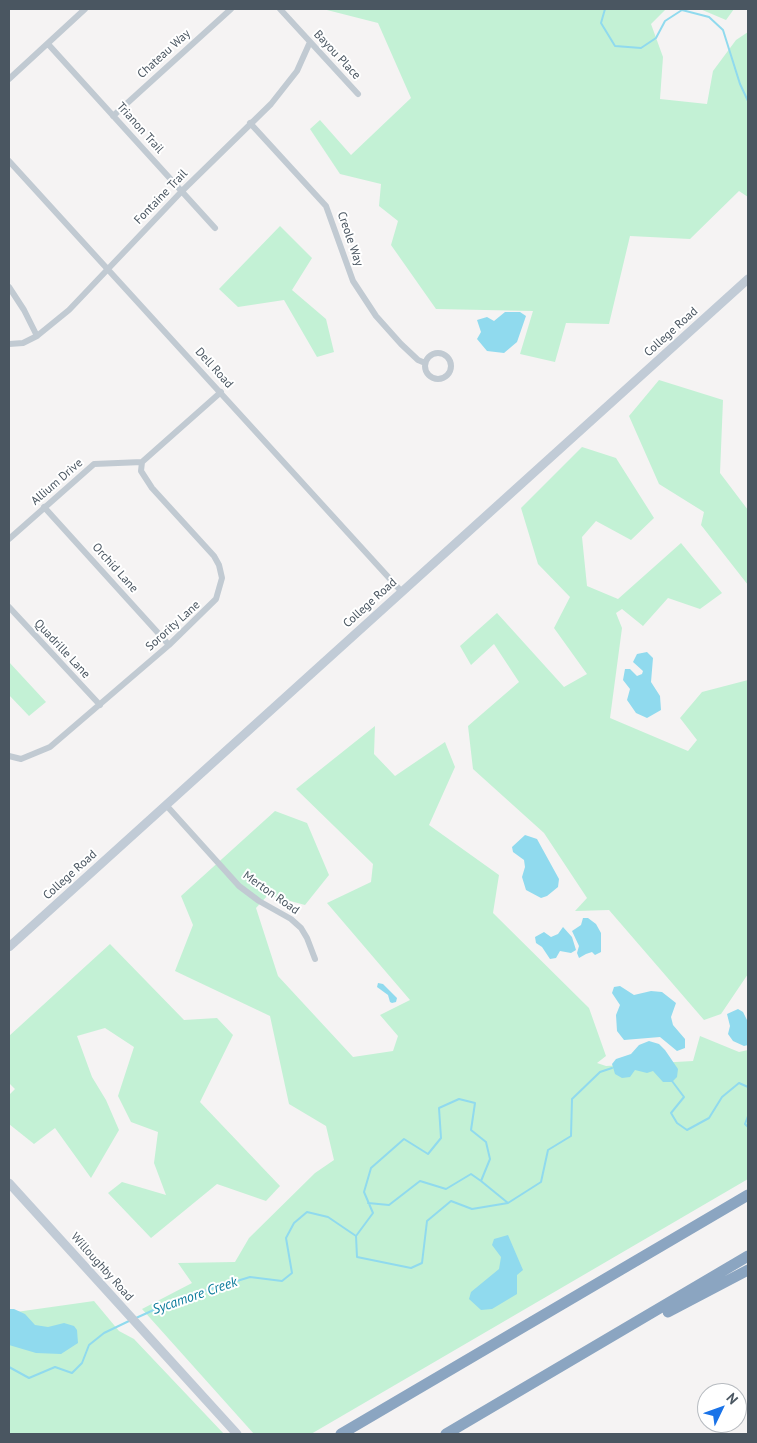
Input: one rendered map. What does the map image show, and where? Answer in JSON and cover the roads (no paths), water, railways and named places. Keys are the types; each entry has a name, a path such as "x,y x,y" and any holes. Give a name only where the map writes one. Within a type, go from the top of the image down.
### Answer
{"highway":[{"path":"341,1434 748,1195"},
{"path":"446,1434 748,1256"},
{"path":"588,1351 748,1270"}],"street":[{"path":"9,79 86,9"},
{"name":"Chateau Way","path":"113,116 231,9"},
{"name":"Bayou Place","path":"280,9 358,94"},
{"name":"Fontaine Trail","path":"9,344 23,343 58,322 182,191 271,104 289,82 310,42"},
{"name":"Trianon Trail","path":"48,44 215,228"},
{"name":"Creole Way","path":"250,123 326,206 353,281 376,316 401,344 418,360 425,363"},
{"name":"Dell Road","path":"9,160 401,591"},
{"name":"College Road","path":"9,947 748,279"},
{"path":"9,287 24,310 37,336"},
{"name":"Creole Way","path":"442,354 449,359 450,371 444,378 436,379 426,372 425,363 430,356 442,354"},
{"path":"142,462 221,392"},
{"name":"Allium Drive","path":"9,539 94,464 142,462"},
{"name":"Sorority Lane","path":"9,756 21,759 50,747 170,645 216,599 222,578 220,565 146,480 141,471 142,462"},
{"name":"Orchid Lane","path":"44,507 170,645"},
{"name":"Quadrille Lane","path":"9,607 100,705"},
{"name":"Merton Road","path":"166,805 239,886 259,901 291,919 301,928 315,959"},
{"name":"Willoughby Road","path":"9,1183 237,1434"}],"water":[{"path":"505,312 520,312 526,316 517,342 504,353 487,351 477,339 481,332 477,320 487,317 494,321"},
{"path":"647,652 653,658 651,682 660,696 661,710 647,718 636,713 627,700 630,689 623,680 625,669 630,669 637,676 642,674 643,671 633,662 637,654"},
{"path":"525,835 537,839 559,879 558,887 547,896 541,898 526,890 522,877 525,867 524,860 513,852 512,847"},
{"path":"583,918 588,918 596,924 601,933 601,952 595,955 592,952 579,958 577,953 579,946 572,931 581,925"},
{"path":"563,927 572,937 576,950 571,953 560,951 556,958 550,959 542,947 536,943 535,937 544,932 551,937 558,934"},
{"path":"378,983 383,984 397,998 396,1002 390,1002 388,995 377,987"},
{"path":"620,986 634,995 651,991 662,992 676,1003 671,1017 673,1025 685,1039 685,1048 677,1051 660,1037 624,1040 617,1031 616,1015 620,1005 612,993 614,987"},
{"path":"738,1009 743,1012 748,1022 748,1045 744,1046 733,1041 728,1034 730,1026 727,1014"},
{"path":"649,1041 659,1044 678,1069 677,1077 672,1082 663,1082 653,1071 647,1073 635,1070 630,1077 622,1078 615,1074 612,1064 616,1059 631,1054 639,1045"},
{"path":"508,1235 523,1270 517,1275 517,1294 492,1309 481,1310 469,1299 471,1292 499,1269 501,1257 492,1245 494,1239"},
{"path":"9,1309 25,1314 35,1325 48,1327 64,1323 74,1326 77,1330 78,1343 61,1354 36,1353 9,1345"}],"waterway":[{"name":"Sycamore Creek","path":"605,9 601,23 615,46 641,48 656,38 665,21 682,10 709,17 723,30 740,84 748,101"},
{"name":"Sycamore Creek","path":"136,1318 178,1299 250,1277 282,1281 292,1273 286,1238 294,1223 307,1212 328,1217 356,1236 373,1213 364,1192 371,1168 404,1139 428,1154 441,1138 439,1108 459,1099 475,1103 471,1130 486,1142 490,1159 481,1181 508,1203 541,1182 548,1150 571,1136 572,1099 600,1072 612,1068"},
{"name":"Sycamore Creek","path":"672,1081 684,1097 671,1113 677,1123 687,1130 709,1118 722,1097 739,1083 748,1087"},
{"name":"Sycamore Creek","path":"748,1116 745,1124 748,1127"},
{"path":"368,1203 389,1205 420,1181 446,1189 471,1174 481,1181"},
{"path":"356,1236 357,1257 411,1268 422,1263 427,1221 451,1201 472,1209 508,1203"},
{"name":"Sycamore Creek","path":"9,1367 29,1378 55,1367 72,1373 82,1363 89,1345 104,1333 129,1321"}]}
